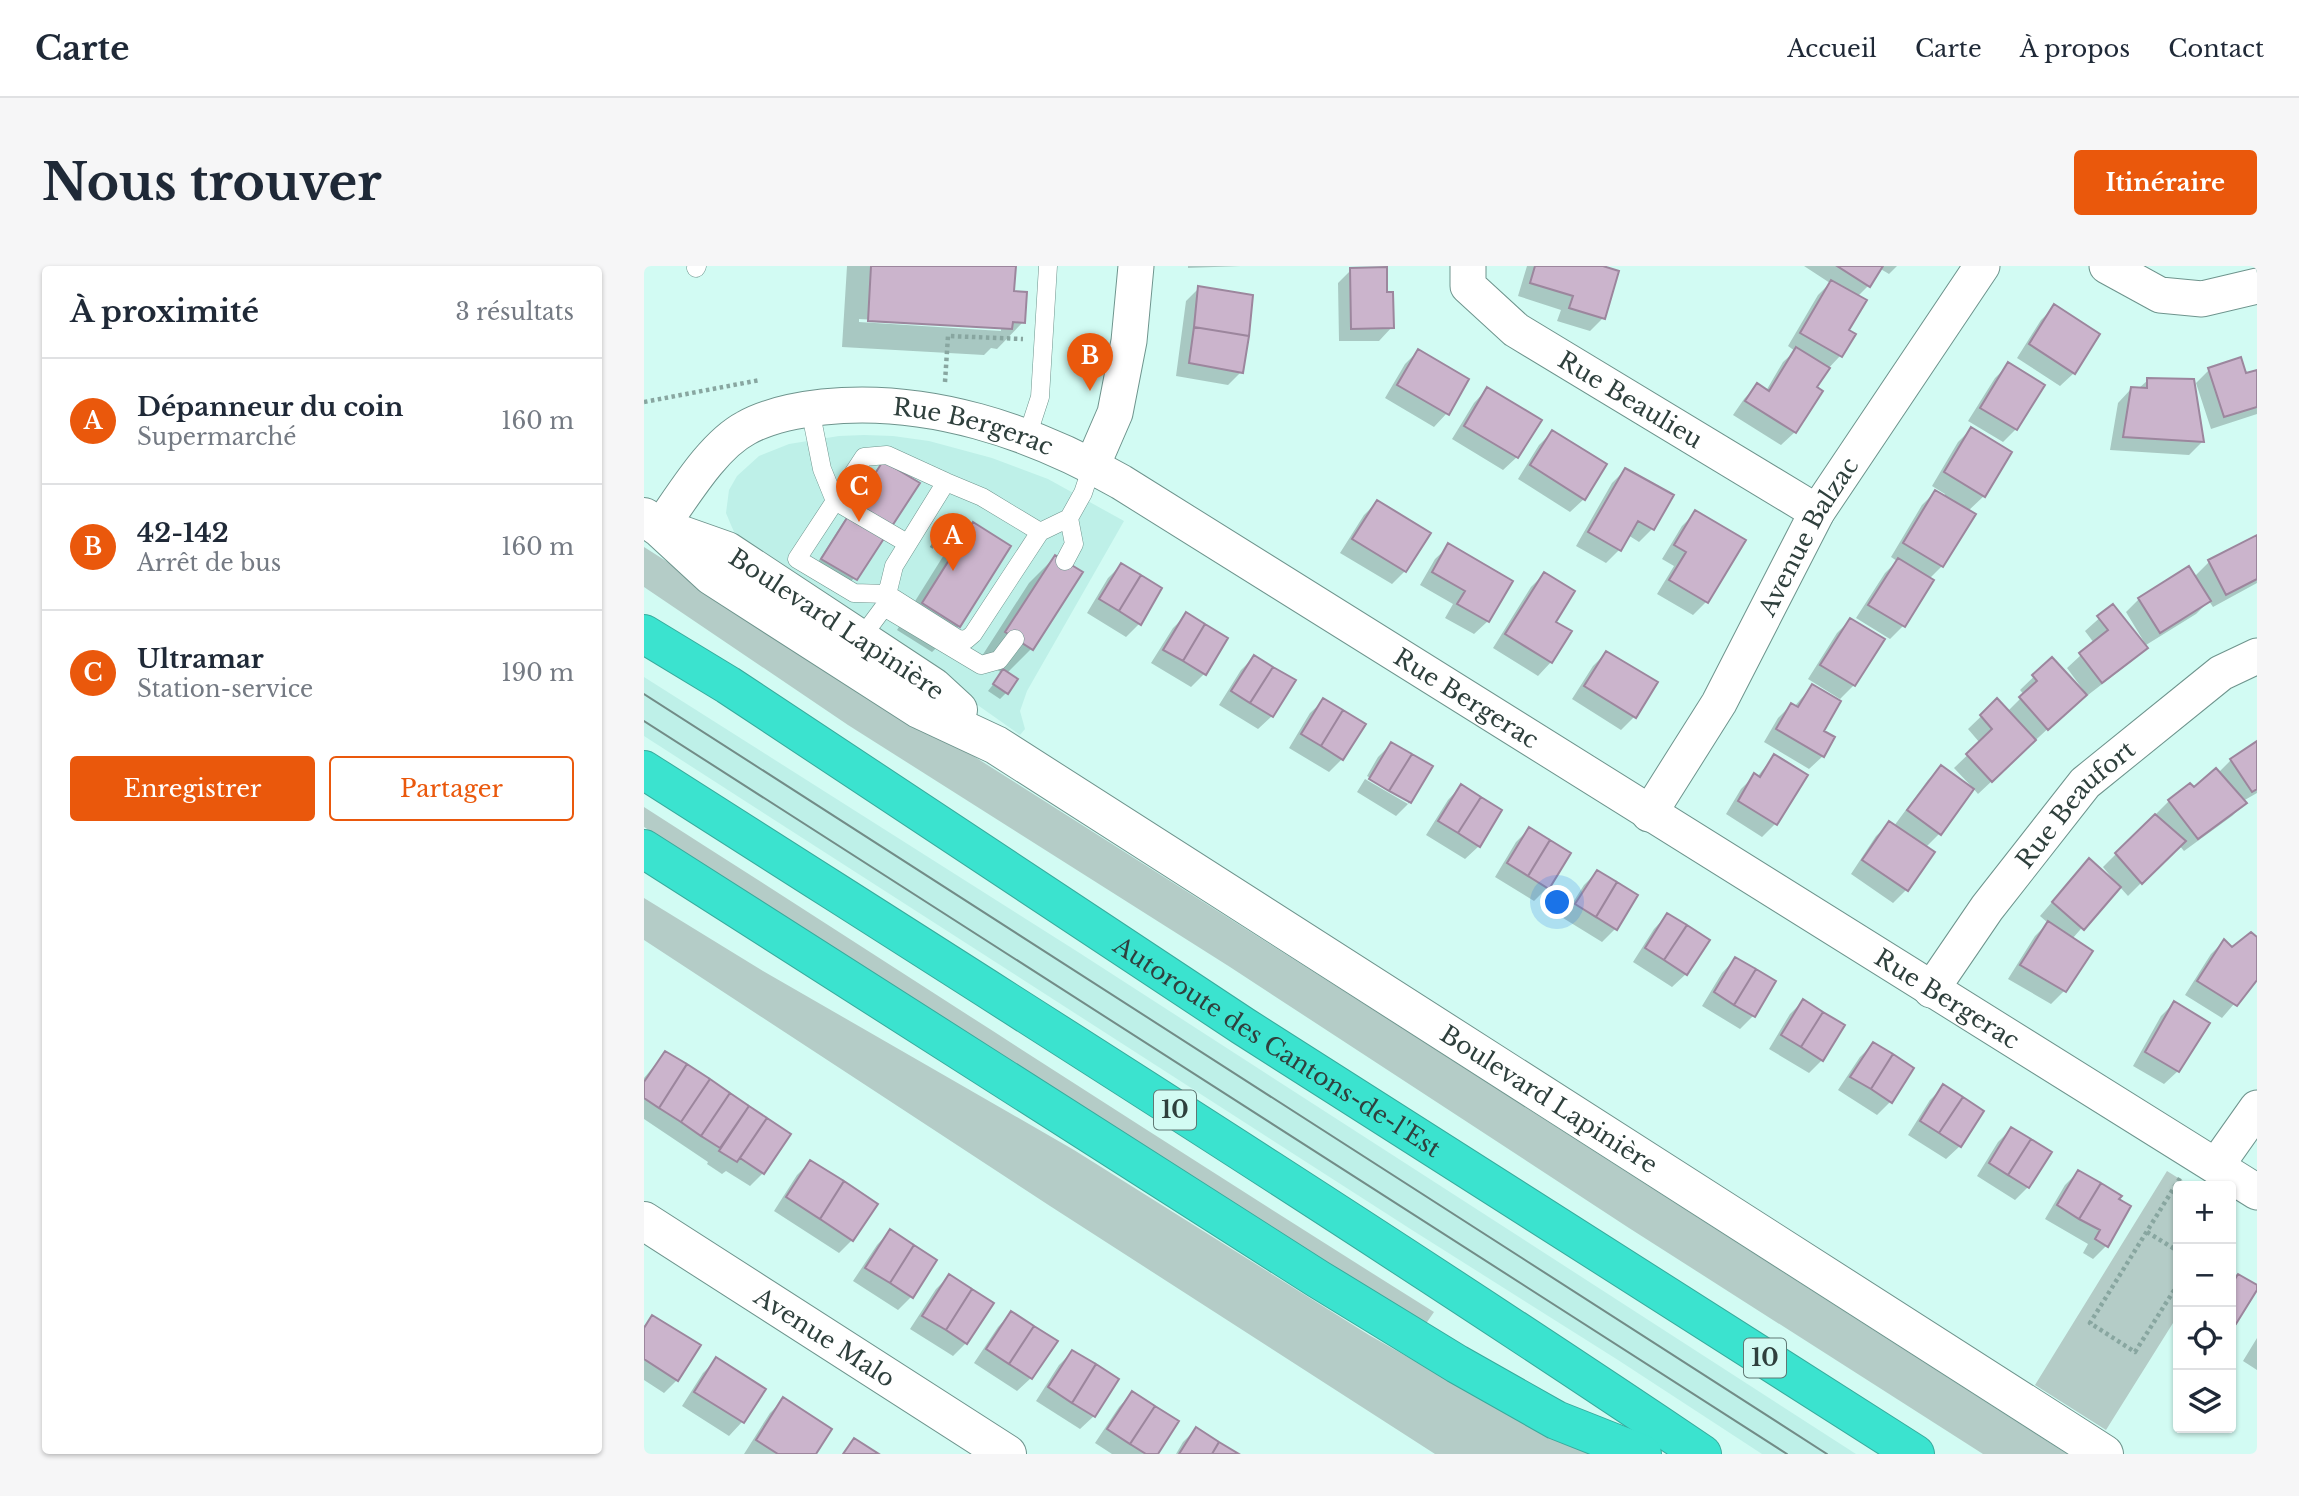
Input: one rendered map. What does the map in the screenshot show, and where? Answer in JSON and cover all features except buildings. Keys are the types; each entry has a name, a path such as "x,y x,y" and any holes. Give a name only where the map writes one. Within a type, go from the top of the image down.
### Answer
{"highway":[{"path":"644,623 729,685"},
{"name":"Autoroute des Cantons-de-l'Est","path":"644,634 729,685 1243,1026 1915,1454"},
{"name":"10","path":"644,770 1578,1370 1702,1454"},
{"path":"649,852 1318,1279 1457,1364 1556,1420 1642,1454"}],"main road":[{"name":"Boulevard Lapinière","path":"652,522 727,551 933,687 996,745"},
{"name":"Boulevard Lapinière","path":"652,522 712,576 919,709 996,745 2104,1454"},
{"name":"Avenue Malo","path":"644,1221 1007,1454"}],"street":[{"path":"1092,466 1115,413 1129,341 1136,266"},
{"name":"Rue Beaulieu","path":"1468,266 1468,286 1516,330 1817,512"},
{"name":"Avenue Balzac","path":"1648,814 1719,703 1817,512 1982,266"},
{"path":"2107,266 2160,295 2202,299 2257,286"},
{"name":"Rue Bergerac","path":"652,522 733,437 761,422 810,409 854,405 915,409 979,422 1027,437 1092,466 2257,1192"},
{"name":"Rue Beaufort","path":"1931,990 1995,898 2085,783 2221,673 2257,656"},
{"path":"2217,1166 2257,1108"}],"lane":[{"path":"1027,437 1040,397 1048,266"},
{"path":"810,409 822,469 835,501 907,544"},
{"path":"1040,532 982,497 887,455 864,457 797,559 854,593 886,600 958,639 966,640 973,634 1040,532 1069,518 1083,493 1092,466"},
{"path":"861,638 886,600 894,566 946,482"},
{"path":"1065,561 1074,544 1069,518"},
{"path":"886,600 981,665 999,660 1015,639"}],"path":[{"path":"962,336 963,327"},
{"path":"945,386 948,336 1027,340 1028,329"},
{"path":"644,402 760,380"},
{"path":"2173,1292 2136,1352 2090,1323 2182,1176"},
{"path":"2147,1232 2173,1248"}],"shaded area":[{"path":"864,435 929,441 992,458 1048,479 1124,521 1027,691 1020,711 1025,729 1020,735 735,534 726,513 729,490 737,476 759,456 789,444"},
{"path":"644,547 2067,1454 1983,1454 1629,1228 1230,967 848,725 644,587"},
{"path":"644,677 1078,952 1856,1454 1762,1454 1412,1230 644,736"},
{"path":"644,807 1434,1312 1425,1325 644,827"},
{"path":"644,898 763,971 1074,1150 1369,1335 1594,1454 1435,1454 644,940"},
{"path":"2167,1171 2183,1181 2173,1181 2173,1323 2106,1430 2035,1385"}],"tram line":[{"path":"644,694 1827,1454"},
{"path":"644,721 1787,1454"}],"place":[{"name":"42-142","path":"1090,391"},
{"name":"Ultramar","path":"859,522"},
{"name":"Dépanneur du coin","path":"953,571"}]}
